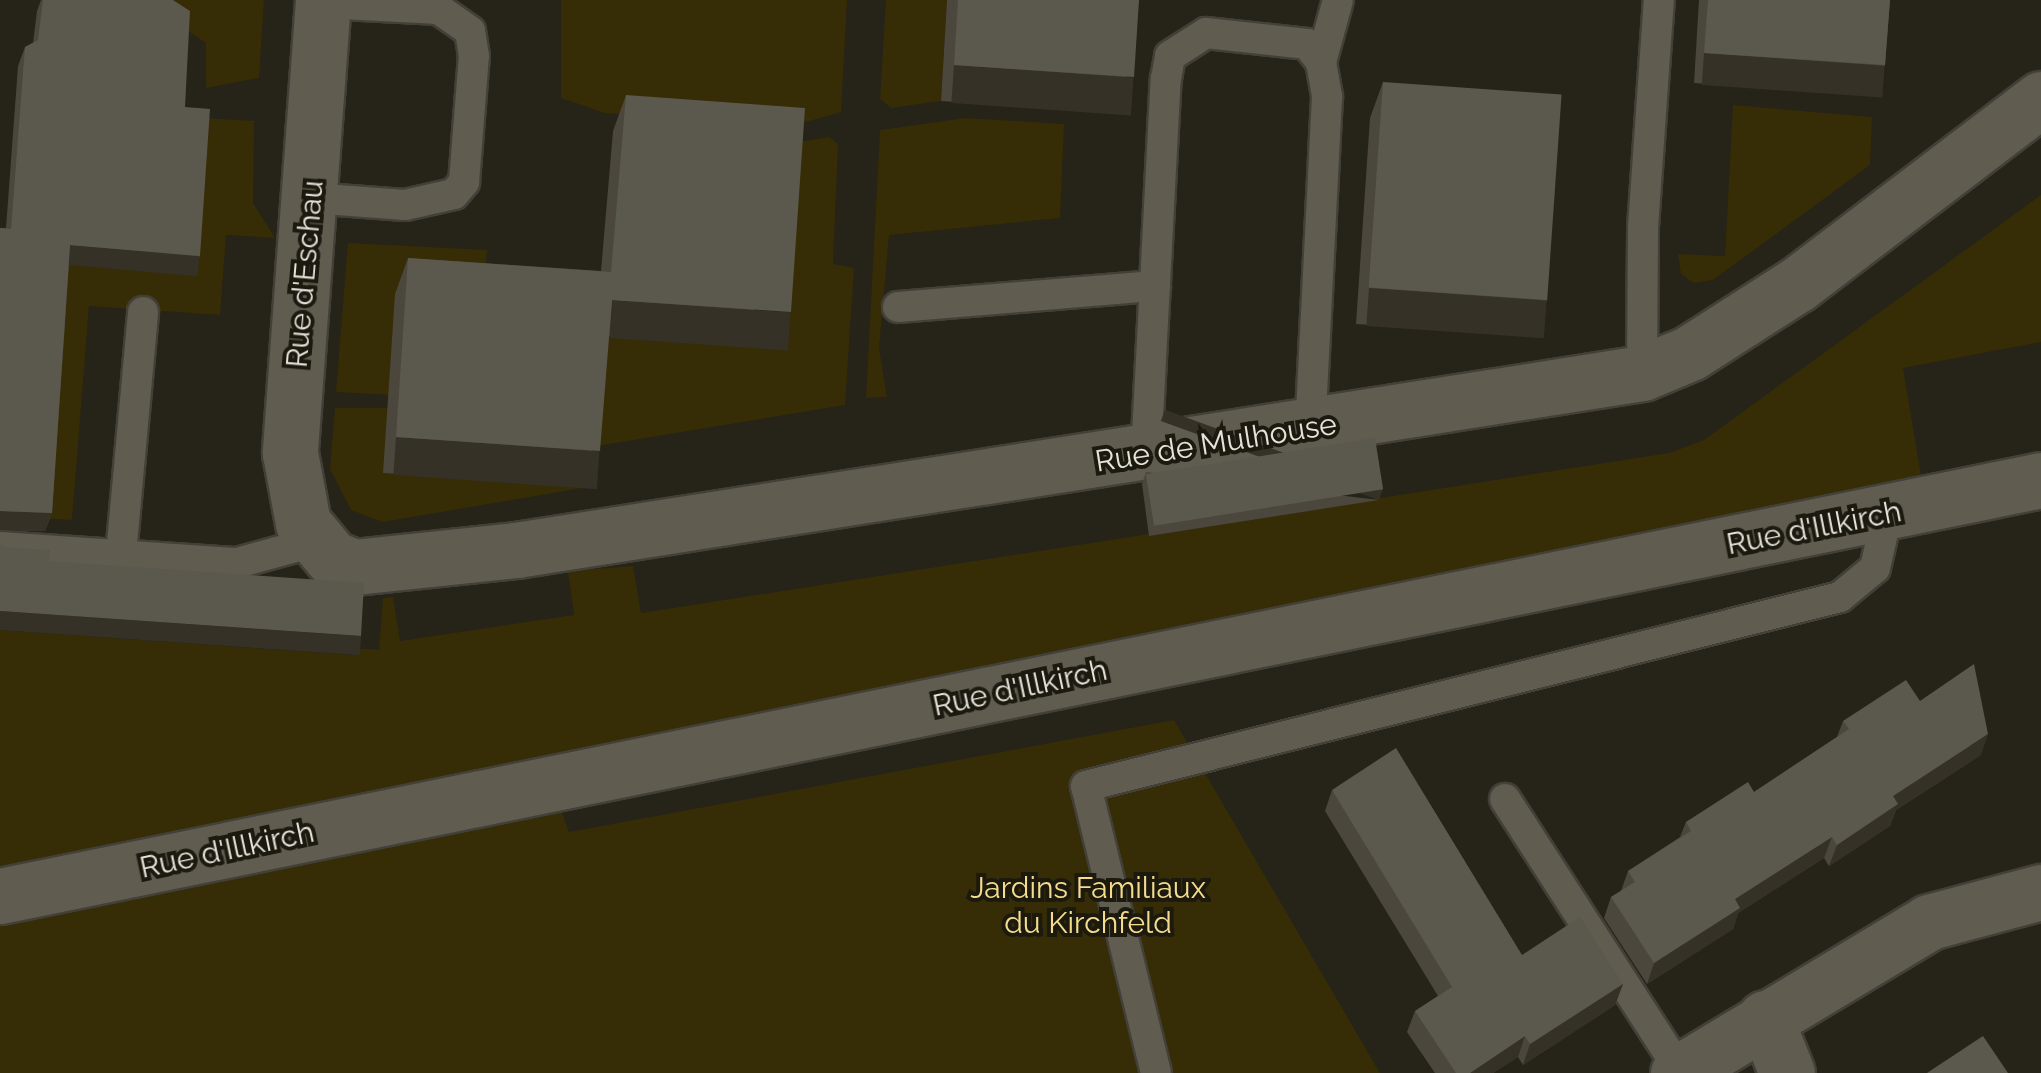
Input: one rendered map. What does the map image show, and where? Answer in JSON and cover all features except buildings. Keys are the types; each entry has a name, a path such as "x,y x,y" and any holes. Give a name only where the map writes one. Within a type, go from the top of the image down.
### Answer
{"street":[{"name":"Rue d'Eschau","path":"317,541 303,522 290,454 323,2"},
{"name":"Rue de Mulhouse","path":"317,541 332,558 385,568 1146,454 1642,373 1690,353 1783,294 2041,99"},
{"name":"Rue d'Illkirch","path":"0,896 2041,480"},
{"path":"1679,1072 1929,922 2041,892"},
{"path":"1765,1018 1787,1073"}],"lane":[{"path":"1310,428 1327,96 1321,62 1338,0"},
{"path":"1642,373 1643,228 1659,0"},
{"path":"311,198 405,205 454,194 464,182 474,56 470,31 440,9 323,2"},
{"path":"1146,454 1170,56 1206,34 1239,33 1307,44 1321,62"},
{"path":"898,307 1155,286"},
{"path":"122,555 143,312"},
{"path":"1156,1073 1086,786 1840,597 1876,568 1887,514"},
{"path":"0,547 237,564 317,541"},
{"path":"1505,800 1679,1072"}],"green space":[{"path":"142,0 264,0 259,78 206,88 206,43"},
{"path":"561,0 847,0 841,112 792,126 605,113 561,98"},
{"path":"886,0 947,0 941,101 891,108 880,99"},
{"path":"1733,105 1872,117 1870,165 1713,280 1694,283 1681,274 1678,254 1725,256"},
{"path":"204,118 254,121 253,203 275,238 226,235 220,315 89,306 72,520 0,516 0,479 64,250"},
{"path":"966,118 1064,124 1060,218 889,235 879,348 887,397 866,398 880,130"},
{"path":"829,137 838,144 833,264 854,268 845,405 591,447 599,336 778,348 792,143"},
{"name":"Jardins Familiaux du Kirchfeld","path":"2041,195 2041,342 1903,368 1922,481 544,761 569,832 1174,720 1380,1073 0,1073 0,630 353,655 354,648 379,650 383,598 393,597 400,641 574,615 568,571 633,566 641,613 1669,453 1704,440"},
{"path":"348,243 487,250 483,300 389,395 336,392"},
{"path":"335,408 388,408 384,473 588,487 383,522 351,510 330,469"}]}
